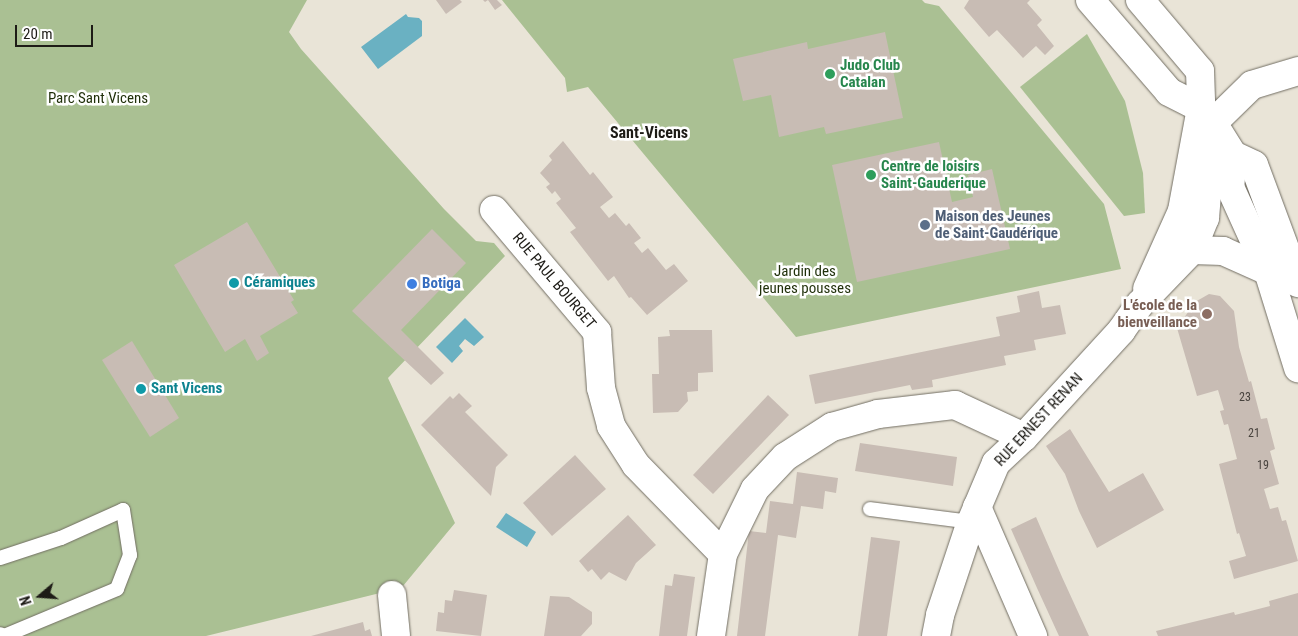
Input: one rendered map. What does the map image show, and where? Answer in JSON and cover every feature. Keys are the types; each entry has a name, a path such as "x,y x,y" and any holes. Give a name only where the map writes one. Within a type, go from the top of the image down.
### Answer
{"street":[{"path":"1090,0 1169,92 1203,122"},
{"path":"1140,0 1200,71 1203,122"},
{"path":"1203,122 1252,85 1298,71"},
{"name":"RUE ERNEST RENAN","path":"936,636 940,615 974,514 996,463 1024,437 1121,331 1140,304 1192,250 1205,218 1222,156 1203,122"},
{"name":"RUE ERNEST RENAN","path":"1140,304 1182,211 1203,122"},
{"path":"1222,156 1230,187 1268,271 1298,368"},
{"path":"1222,156 1254,165 1298,283"},
{"name":"RUE PAUL BOURGET","path":"494,210 597,332 601,388 611,426 636,465 723,554"},
{"path":"1192,250 1223,251 1268,271"},
{"path":"712,636 723,554 755,489 785,457 832,427 878,414 955,405 1024,437"},
{"path":"974,514 1033,636"},
{"path":"392,594 396,636"}],"lane":[{"path":"870,509 974,514"},
{"path":"0,558 61,538 123,510 130,555 117,589 4,636 0,634"}],"green space":[{"name":"Parc Sant Vicens","path":"0,0 307,0 289,32 301,49 444,209 476,241 494,243 505,256 388,378 455,523 403,586 206,636 0,636"},
{"name":"Centre de loisirs Saint-Gauderique","path":"502,0 922,0 925,3 939,6 1104,204 1121,269 796,337 588,87 567,92 565,78"},
{"path":"1087,34 1125,101 1143,173 1145,213 1124,216 1020,87"}],"water":[{"path":"406,14 408,17 419,18 422,21 422,36 378,69 361,47"},
{"path":"465,318 484,337 474,346 465,339 459,346 463,351 452,363 436,347"},
{"path":"506,513 536,532 527,547 496,527"}],"building":[{"path":"436,0 460,0 462,2 446,14"},
{"path":"488,0 497,0 502,5 495,10"},
{"path":"969,0 1030,0 1027,3 1042,20 1037,25 1054,46 1045,55 1036,46 1023,58 997,30 989,37 964,8"},
{"name":"Judo Club Catalan","path":"885,32 903,118 826,134 824,127 779,137 771,95 743,101 733,59 807,42 808,49"},
{"path":"563,141 590,175 593,172 613,197 600,207 609,218 615,213 626,226 629,223 641,238 634,243 642,253 648,248 666,270 674,264 688,281 647,315 631,297 629,298 614,276 608,281 570,232 576,228 556,203 561,199 555,191 552,194 546,187 550,184 540,173 552,160 549,156"},
{"name":"Maison des Jeunes de Saint-Gaudérique","path":"939,142 952,202 973,197 968,175 992,169 1010,249 857,282 832,165"},
{"name":"Céramiques","path":"247,222 294,300 291,302 298,313 260,336 269,353 257,361 245,339 225,352 174,265"},
{"name":"Botiga","path":"432,229 466,263 401,330 444,373 431,385 352,311"},
{"path":"1039,291 1042,308 1060,305 1066,334 1034,340 1036,350 1004,356 1006,365 932,380 933,387 912,390 910,385 815,404 809,375 1000,336 996,317 1020,312 1017,296"},
{"path":"1209,294 1220,296 1234,311 1239,347 1249,382 1251,381 1261,419 1267,418 1275,449 1270,451 1279,484 1264,489 1270,509 1278,507 1282,521 1286,520 1298,561 1234,579 1229,561 1246,556 1239,533 1237,534 1219,464 1237,459 1228,424 1224,425 1220,411 1224,410 1218,390 1197,396 1177,328 1195,302"},
{"path":"669,330 712,330 713,372 698,373 698,391 687,392 688,401 678,412 653,413 652,374 659,374 658,337 670,336"},
{"name":"Sant Vicens","path":"132,341 179,418 150,437 102,360"},
{"path":"459,393 472,406 465,412 508,455 496,467 491,496 421,425 450,396 453,399"},
{"path":"768,395 789,415 713,494 693,475"},
{"path":"1070,429 1109,492 1143,473 1164,510 1097,548 1079,511 1065,474 1046,446"},
{"path":"860,443 957,457 953,486 855,471"},
{"path":"575,455 606,489 552,536 523,503"},
{"path":"797,472 838,478 836,493 825,491 823,509 801,506 796,538 778,535 765,636 737,636 749,531 766,533 770,501 793,504"},
{"path":"628,515 656,545 636,563 626,581 609,572 601,580 592,569 588,572 579,561"},
{"path":"1036,517 1089,636 1059,636 1037,588 1011,529"},
{"path":"871,537 900,541 887,636 858,636"},
{"path":"674,574 695,577 687,636 659,636 665,585 672,586"},
{"path":"454,590 487,595 481,636 436,631 438,612 444,613 445,600 452,601"},
{"path":"1298,593 1298,636 1158,636 1156,631 1234,612 1235,615 1270,606 1269,601"},
{"path":"550,596 569,597 592,612 592,624 581,636 544,636"},
{"path":"363,622 365,631 370,629 372,636 311,636"}],"place":[{"name":"Judo Club Catalan","path":"830,74"},
{"name":"Centre de loisirs Saint-Gauderique","path":"871,175"},
{"name":"Maison des Jeunes de Saint-Gaudérique","path":"925,225"},
{"name":"Céramiques","path":"234,283"},
{"name":"Botiga","path":"412,284"},
{"name":"L'école de la bienveillance","path":"1207,314"},
{"name":"Sant Vicens","path":"141,389"}],"district":[{"name":"Sant-Vicens","path":"649,133"}],"park label":[{"name":"Jardin des jeunes pousses","path":"805,280"}]}
